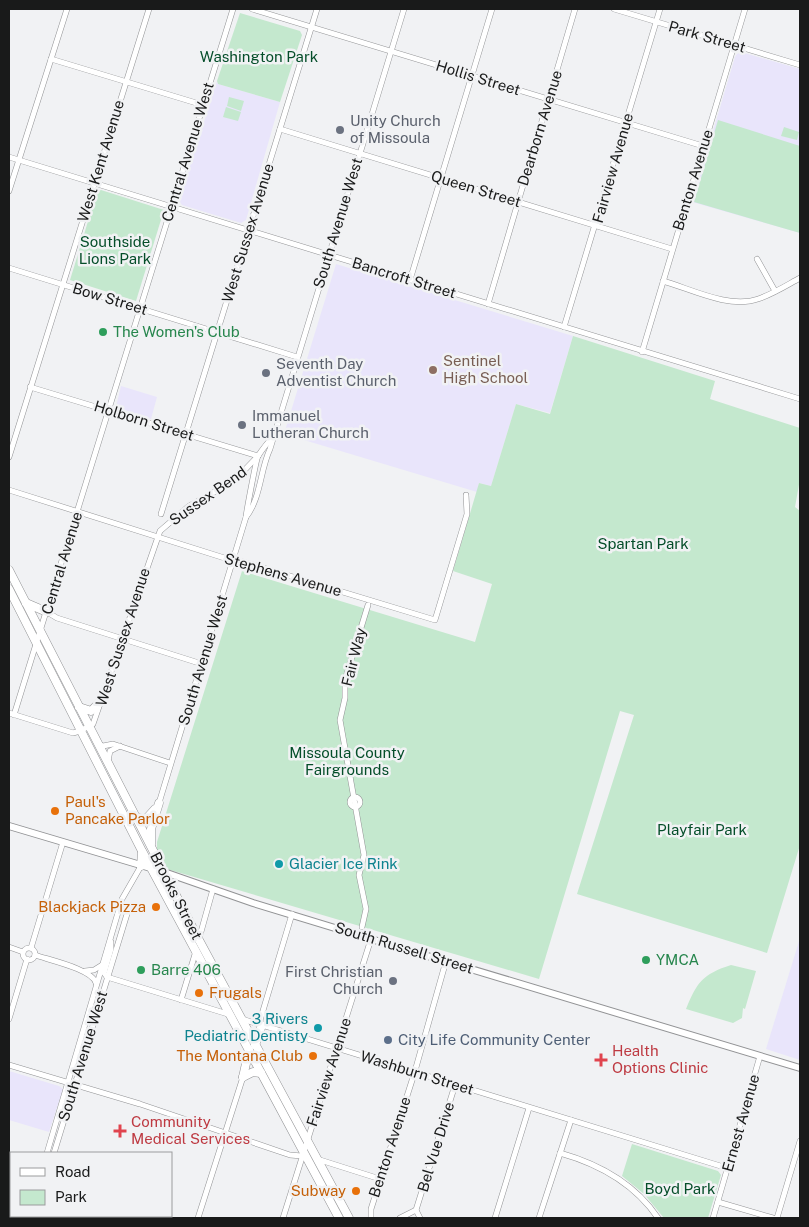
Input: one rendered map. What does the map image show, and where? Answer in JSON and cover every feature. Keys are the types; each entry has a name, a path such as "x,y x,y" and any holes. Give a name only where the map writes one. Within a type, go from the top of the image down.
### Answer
{"highway":[{"name":"Brooks Street","path":"9,570 78,707 140,819 164,872 240,1018 262,1074 303,1154 339,1218"},
{"name":"Brooks Street","path":"9,589 80,731 229,1015 252,1048 349,1218"},
{"path":"26,603 47,612"},
{"path":"78,707 91,710 101,701"},
{"path":"140,819 150,816 158,803"},
{"path":"152,848 150,834 158,803"},
{"path":"141,866 142,851"},
{"path":"243,1077 260,1025"},
{"path":"243,1077 253,1072 262,1074"}],"main road":[{"name":"South Russell Street","path":"9,826 164,872 371,939 800,1068"}],"street":[{"path":"9,191 67,9"},
{"name":"West Kent Avenue","path":"9,457 148,9"},
{"name":"Central Avenue West","path":"109,410 233,9"},
{"name":"Hollis Street","path":"252,9 703,146"},
{"name":"West Sussex Avenue","path":"172,519 162,511 316,9"},
{"name":"South Avenue West","path":"158,803 234,562 246,517 255,499 264,460 273,438 404,9"},
{"path":"410,280 473,77 492,9"},
{"name":"Dearborn Avenue","path":"488,304 575,9"},
{"name":"Park Street","path":"614,9 800,65"},
{"name":"Fairview Avenue","path":"564,327 660,9"},
{"name":"Benton Avenue","path":"642,352 745,9"},
{"path":"51,60 203,105"},
{"name":"Queen Street","path":"280,129 672,249"},
{"name":"Bancroft Street","path":"9,158 172,206 248,231 800,399"},
{"path":"757,259 775,291"},
{"name":"Bow Street","path":"9,268 298,357"},
{"path":"663,281 729,301 757,300 800,278"},
{"name":"Holborn Street","path":"30,387 258,456"},
{"name":"Central Avenue","path":"11,714 37,644 109,410"},
{"name":"South Avenue West","path":"246,517 246,508 254,482 258,456 273,438"},
{"name":"Sussex Bend","path":"157,536 172,519 188,506 229,485 258,456"},
{"name":"Stephens Avenue","path":"9,490 234,562 244,562 435,620 467,514 466,495"},
{"name":"West Sussex Avenue","path":"89,726 95,720 157,536"},
{"name":"Fair Way","path":"362,927 366,909 360,875 364,855 340,716 345,698 345,680 368,605"},
{"path":"47,612 55,617 202,664"},
{"path":"11,714 71,732 80,731 89,726"},
{"path":"98,744 103,746 114,744 170,762"},
{"path":"108,763 110,751 120,746"},
{"path":"9,947 23,952 31,948 63,842"},
{"name":"South Avenue West","path":"47,1152 120,906 124,894 141,866"},
{"path":"199,940 213,889"},
{"name":"South Avenue West","path":"54,1152 127,914 127,909 120,906"},
{"path":"260,1025 292,914"},
{"path":"107,977 104,973 111,950 110,937"},
{"name":"Fairview Avenue","path":"284,1218 371,939"},
{"path":"31,948 35,951 35,955"},
{"path":"181,1000 196,950"},
{"path":"23,952 27,959"},
{"path":"27,959 33,959 35,955"},
{"path":"35,955 85,971 92,976 96,984"},
{"path":"9,1020 27,959"},
{"name":"Benton Avenue","path":"371,1218 371,1209 380,1178 415,1071 446,961"},
{"path":"85,971 94,970 102,965"},
{"name":"Washburn Street","path":"107,977 727,1168"},
{"name":"Ernest Avenue","path":"713,1218 760,1056"},
{"path":"9,1065 68,1081 290,1155 303,1154"},
{"path":"198,1218 243,1077"},
{"name":"Bel Vue Drive","path":"420,1218 416,1210 455,1085"},
{"path":"495,1218 529,1108"},
{"path":"539,1218 571,1120"},
{"path":"718,1202 775,1218 800,1141"},
{"path":"560,1154 594,1164 616,1177 641,1196 658,1218"},
{"path":"317,1159 380,1178"},
{"name":"Bel Vue Drive","path":"400,1218 416,1210"}],"shaded area":[{"path":"741,52 800,69 800,233 692,202 735,57"},
{"path":"217,81 218,84 280,102 246,220 241,223 182,205 179,201"},
{"name":"Sentinel High School","path":"336,264 573,336 550,413 516,404 491,486 479,483 477,492 284,434"},
{"path":"121,386 157,397 151,419 116,407"},
{"path":"800,938 800,1060 766,1049"},
{"path":"9,1071 59,1086 63,1089 49,1132 9,1120"}],"green space":[{"name":"Washington Park","path":"240,13 300,31 302,35 280,102 218,84 217,81"},
{"path":"229,97 244,101 241,111 227,106"},
{"path":"226,107 241,112 238,121 223,117"},
{"path":"718,120 800,146 800,233 694,202"},
{"path":"784,127 799,132 797,140 781,136"},
{"name":"Southside Lions Park","path":"101,190 164,210 136,301 70,280 97,192"},
{"path":"573,336 715,381 710,399 800,428 800,479 795,507 800,511 800,845 767,953 577,894 634,715 620,711 539,979 167,869 157,850 157,842 242,571 475,642 492,584 453,571 479,483 491,486 516,404 550,414"},
{"path":"731,965 756,971 745,1009 743,1008 742,1018 733,1023 686,1009 702,980 721,968"},
{"name":"Boyd Park","path":"632,1144 718,1171 721,1175 708,1218 664,1218 644,1194 622,1176"}],"place":[{"name":"Unity Church of Missoula","path":"340,130"},
{"name":"The Women's Club","path":"103,332"},
{"name":"Sentinel High School","path":"433,370"},
{"name":"Seventh Day Adventist Church","path":"266,373"},
{"name":"Immanuel Lutheran Church","path":"242,425"},
{"name":"Paul's Pancake Parlor","path":"55,811"},
{"name":"Glacier Ice Rink","path":"279,864"},
{"name":"Blackjack Pizza","path":"156,907"},
{"name":"YMCA","path":"646,960"},
{"name":"Barre 406","path":"141,970"},
{"name":"First Christian Church","path":"393,981"},
{"name":"Frugals","path":"199,993"},
{"name":"3 Rivers Pediatric Dentisty","path":"318,1028"},
{"name":"City Life Community Center","path":"388,1040"},
{"name":"The Montana Club","path":"313,1056"},
{"name":"Health Options Clinic","path":"601,1060"},
{"name":"Community Medical Services","path":"120,1131"},
{"name":"Subway","path":"356,1191"}],"park label":[{"name":"Spartan Park","path":"643,544"},
{"name":"Missoula County Fairgrounds","path":"347,762"},
{"name":"Playfair Park","path":"702,830"}]}
